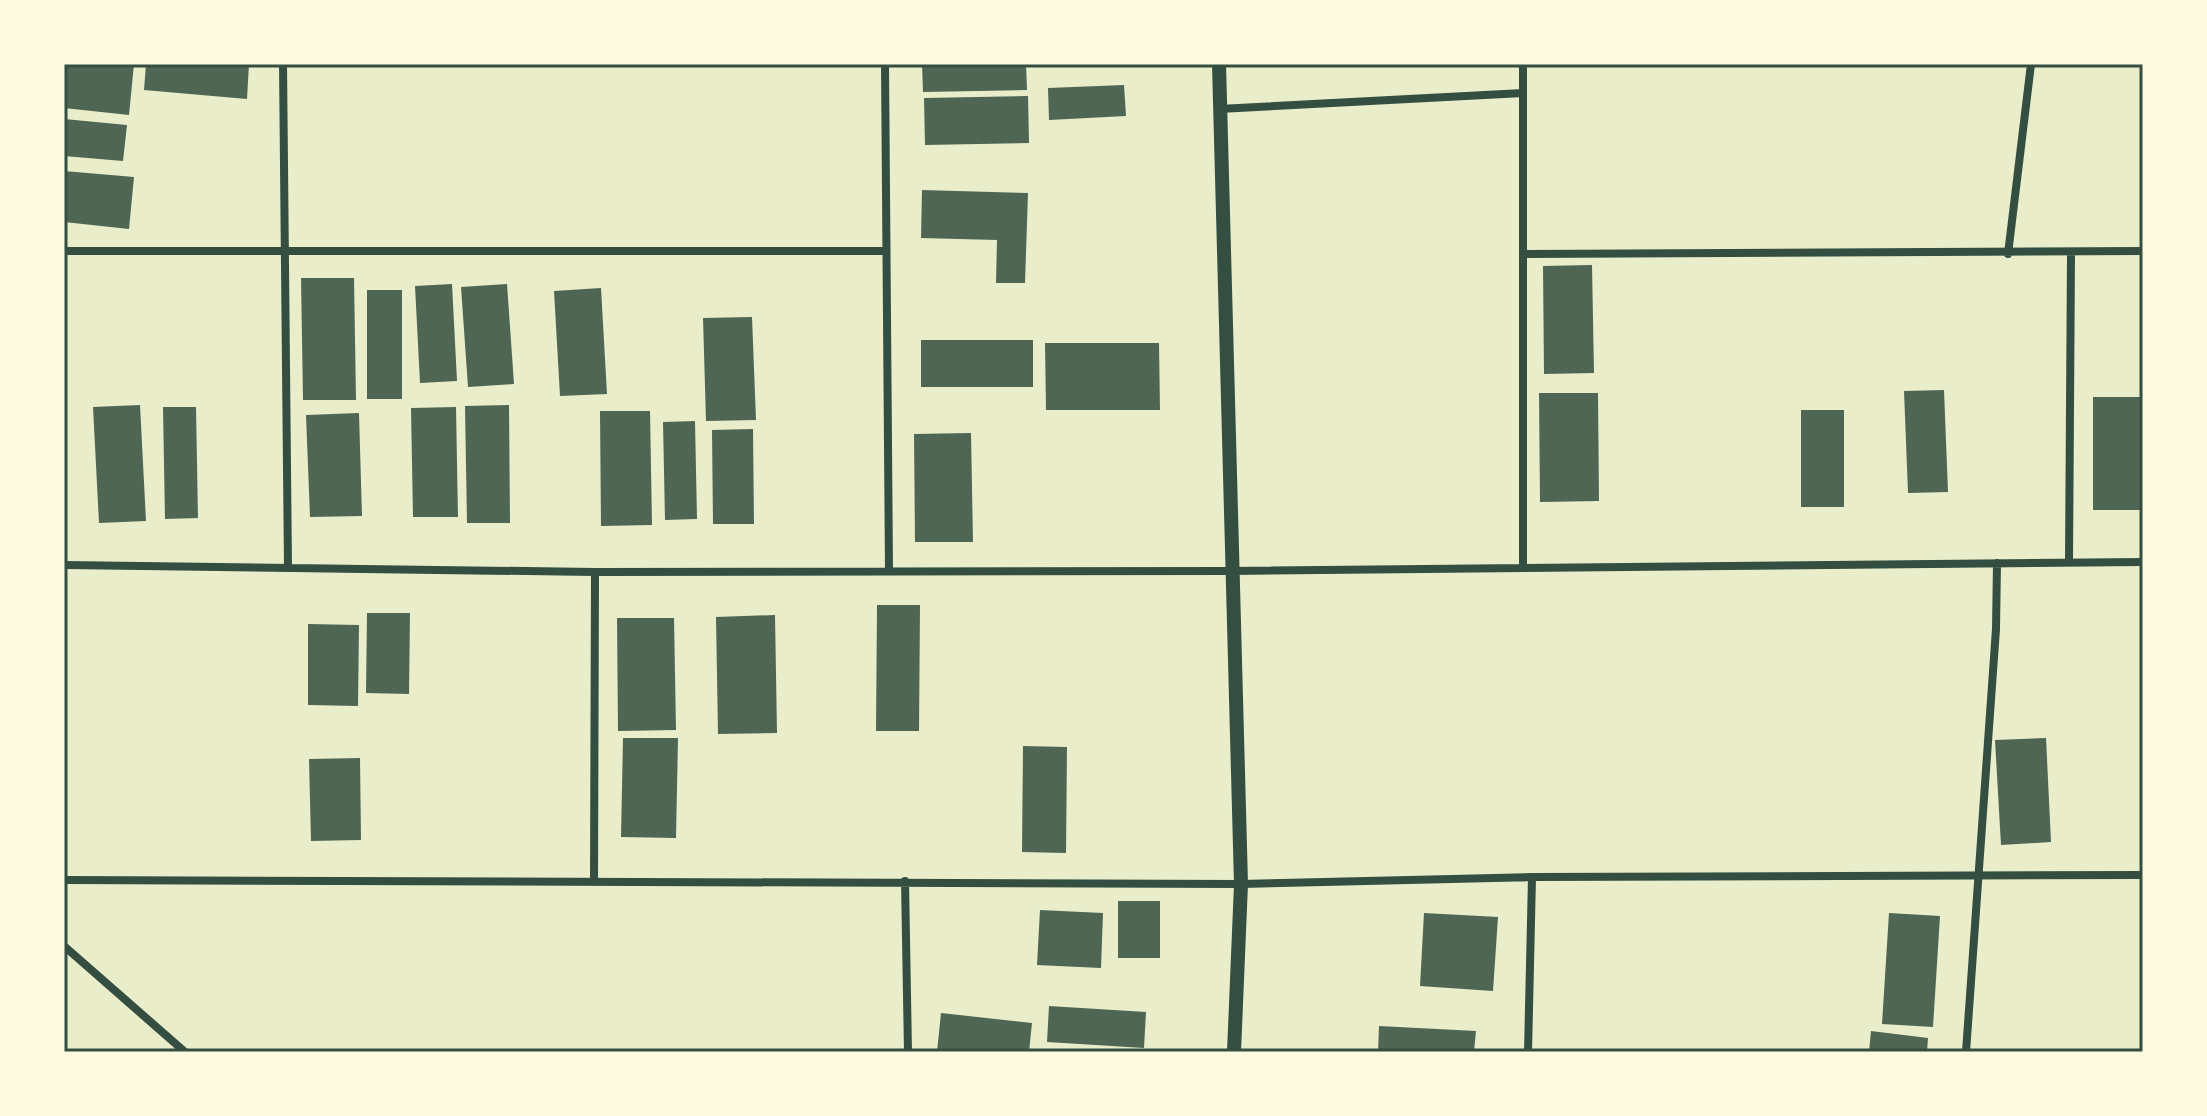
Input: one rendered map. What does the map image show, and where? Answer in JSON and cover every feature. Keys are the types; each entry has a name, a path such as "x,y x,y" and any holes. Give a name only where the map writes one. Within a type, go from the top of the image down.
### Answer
{"street":[{"path":"283,64 288,568"},
{"path":"885,64 889,571"},
{"path":"1219,64 1241,884 1234,1052"},
{"path":"1523,64 1523,568"},
{"path":"2008,254 2031,64"},
{"path":"1219,109 1523,93"},
{"path":"64,251 885,251"},
{"path":"1523,254 2143,251"},
{"path":"2069,562 2071,253"},
{"path":"64,565 595,572 1231,571 2143,562"},
{"path":"1966,1052 1996,629 1997,563"},
{"path":"594,882 595,572"},
{"path":"64,880 1241,884 1532,877 1976,878 2143,875"},
{"path":"1528,1052 1532,877"},
{"path":"905,881 908,1052"},
{"path":"64,946 185,1052"}],"building":[{"path":"64,64 134,64 129,115 64,108"},
{"path":"146,64 249,64 247,99 144,90"},
{"path":"922,64 1026,64 1027,90 923,92"},
{"path":"1124,85 1126,116 1049,120 1048,88"},
{"path":"1028,96 1029,143 925,145 924,98"},
{"path":"64,119 127,125 123,161 64,156"},
{"path":"64,171 134,177 129,229 64,222"},
{"path":"922,190 1028,193 1025,283 996,283 997,240 921,238"},
{"path":"1592,265 1594,373 1544,374 1543,266"},
{"path":"301,278 354,278 356,400 303,400"},
{"path":"452,284 457,381 420,383 415,286"},
{"path":"507,284 514,384 468,387 461,287"},
{"path":"601,288 607,394 560,396 554,291"},
{"path":"367,290 402,290 402,399 367,399"},
{"path":"752,317 756,420 706,421 703,318"},
{"path":"921,340 1033,340 1033,387 921,387"},
{"path":"1045,343 1159,343 1160,410 1046,410"},
{"path":"1944,390 1948,492 1908,493 1904,391"},
{"path":"1539,393 1598,393 1599,501 1540,502"},
{"path":"2093,397 2143,397 2143,510 2093,510"},
{"path":"140,405 146,521 99,523 93,407"},
{"path":"509,405 510,523 467,523 465,406"},
{"path":"163,407 196,407 198,518 165,519"},
{"path":"456,407 458,517 413,517 411,408"},
{"path":"1801,410 1844,410 1844,507 1801,507"},
{"path":"600,411 650,411 652,525 601,526"},
{"path":"359,413 362,516 310,517 306,415"},
{"path":"695,421 697,519 665,520 663,422"},
{"path":"753,429 754,524 713,524 712,430"},
{"path":"971,433 973,542 915,542 914,434"},
{"path":"877,605 920,605 919,731 876,731"},
{"path":"367,613 410,613 409,694 366,693"},
{"path":"775,615 777,733 718,734 716,617"},
{"path":"617,618 674,618 676,730 618,731"},
{"path":"308,624 359,625 358,706 308,705"},
{"path":"623,738 678,738 676,838 621,837"},
{"path":"2046,738 2051,842 2001,845 1995,740"},
{"path":"1023,746 1067,747 1066,853 1022,852"},
{"path":"360,758 361,840 311,841 309,759"},
{"path":"1118,901 1160,901 1160,958 1118,958"},
{"path":"1040,910 1103,913 1101,968 1037,965"},
{"path":"1424,913 1498,917 1493,991 1420,986"},
{"path":"1889,913 1940,916 1933,1027 1882,1024"},
{"path":"1049,1006 1146,1012 1144,1048 1047,1042"},
{"path":"941,1013 1032,1023 1029,1052 937,1052"},
{"path":"1379,1026 1476,1031 1474,1052 1378,1052"},
{"path":"1871,1031 1928,1038 1927,1052 1869,1052"}]}
